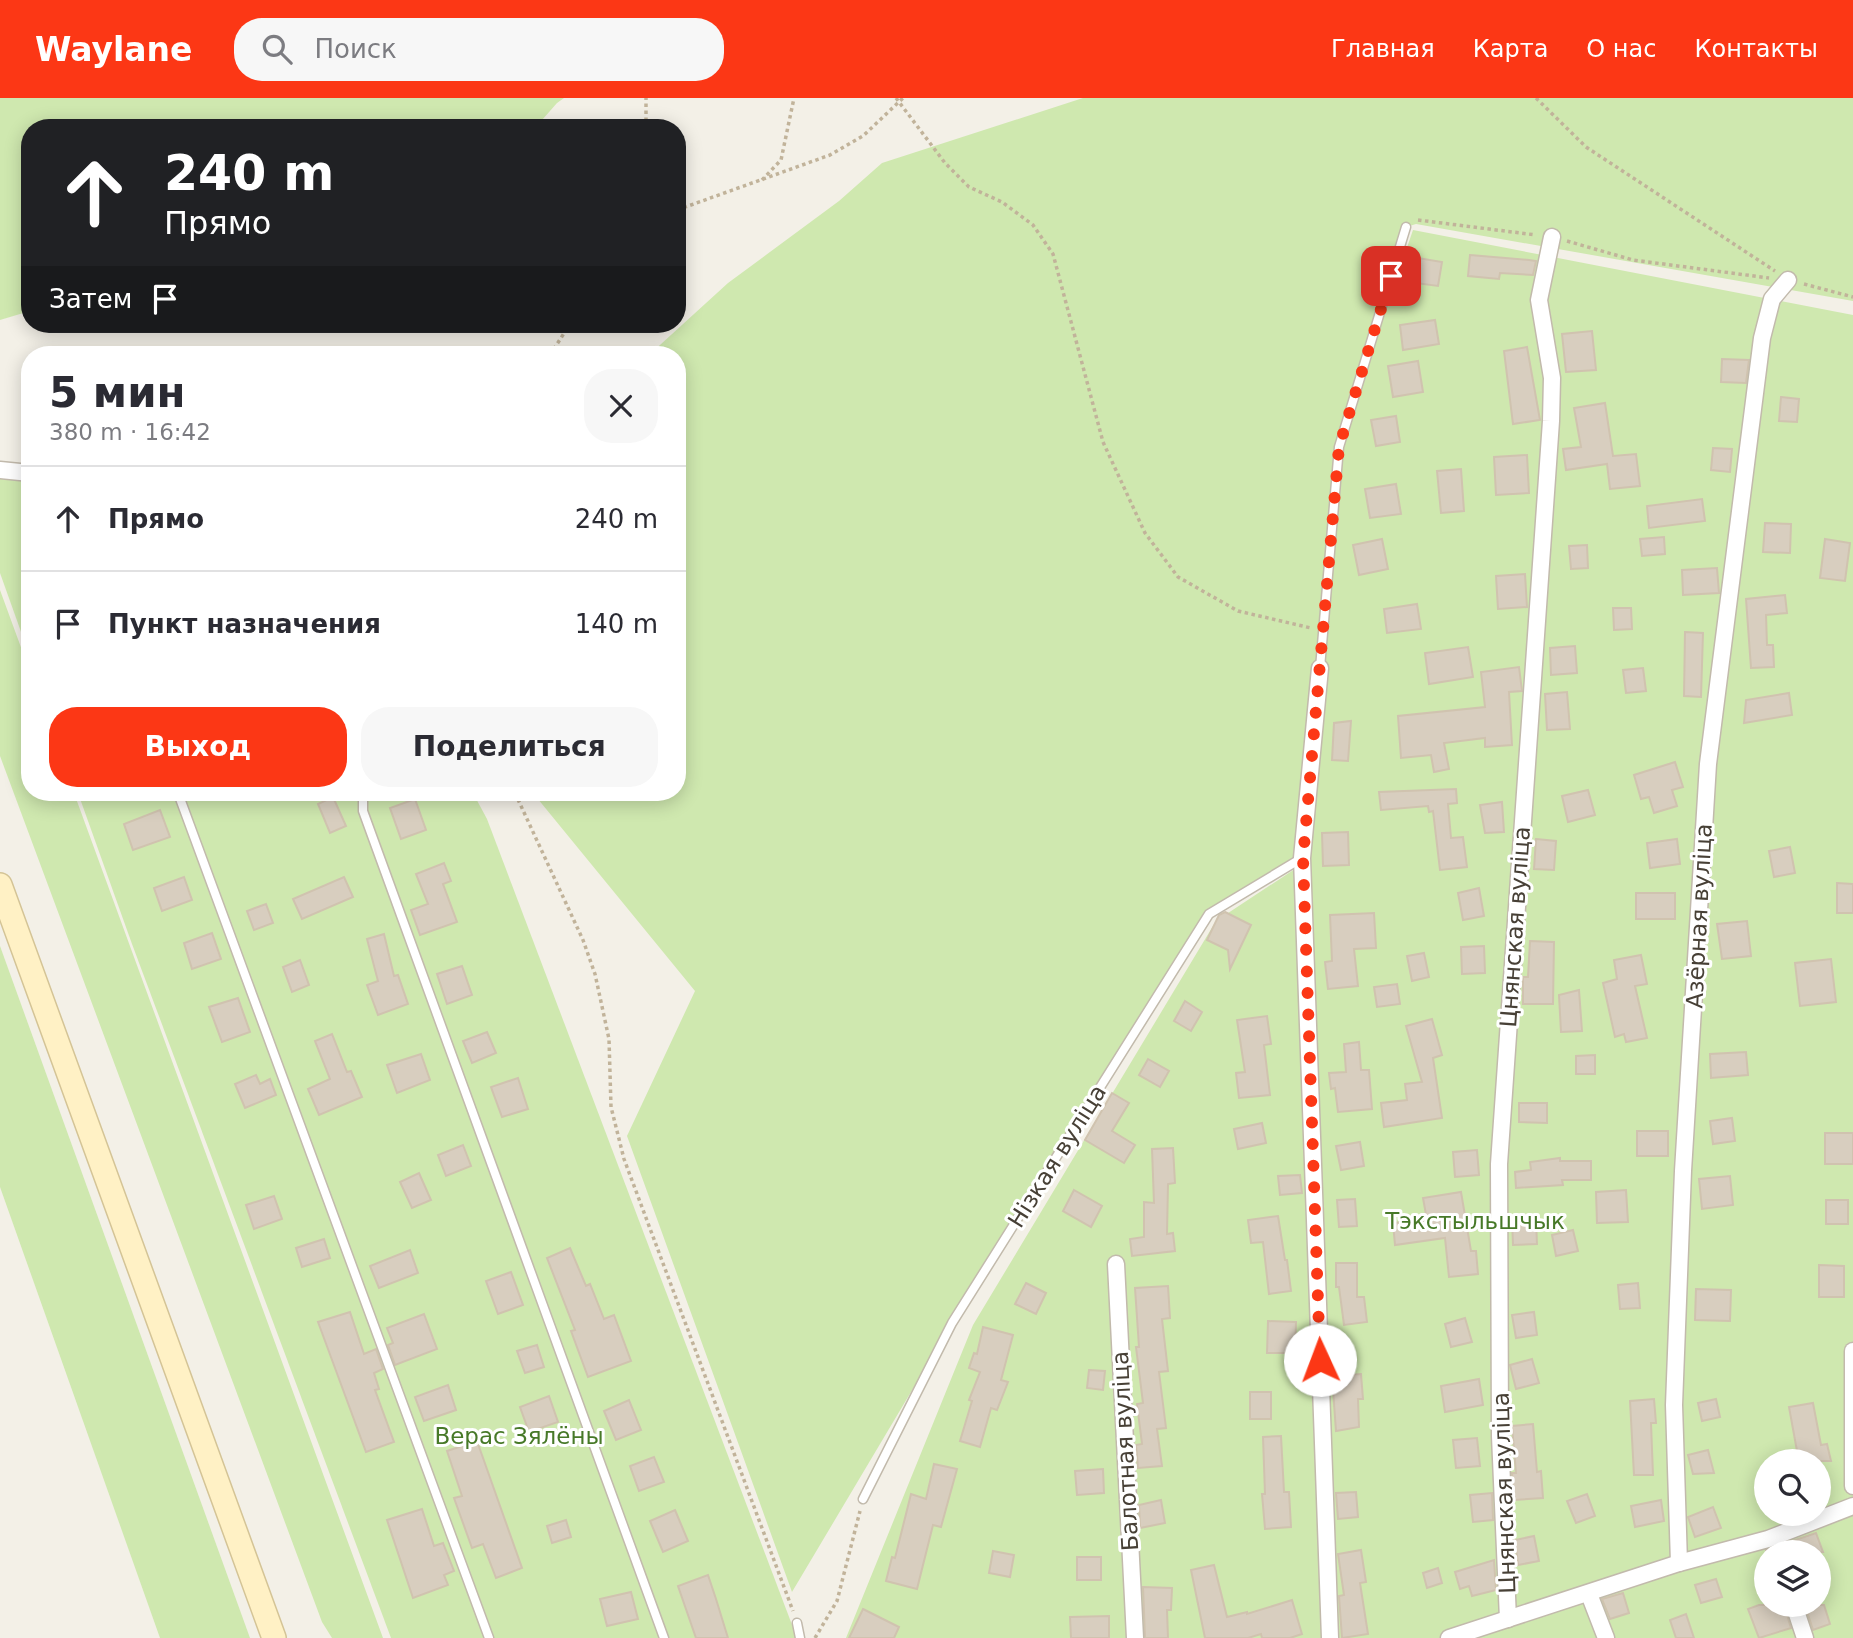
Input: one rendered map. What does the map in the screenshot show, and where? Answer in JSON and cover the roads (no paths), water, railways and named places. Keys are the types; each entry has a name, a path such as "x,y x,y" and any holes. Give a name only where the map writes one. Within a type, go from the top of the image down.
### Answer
{"main road":[{"path":"0,885 274,1638"}],"street":[{"name":"Цнянская вуліца","path":"1508,1619 1500,1436 1499,1164 1551,421 1552,379 1539,300 1552,237"},
{"name":"Азёрная вуліца","path":"1679,1563 1674,1405 1683,1171 1708,764 1762,338 1772,299 1788,280"},
{"path":"0,470 21,472"},
{"path":"1320,668 1303,858 1330,1638"},
{"name":"Балотная вуліца","path":"1116,1264 1135,1638"},
{"path":"1853,1351 1853,1486"},
{"path":"1782,1540 1853,1506"},
{"path":"1449,1638 1679,1563 1754,1548"},
{"path":"1589,1594 1606,1638"},
{"path":"1798,1617 1805,1638"}],"lane":[{"path":"1320,668 1339,447 1406,227"},
{"path":"181,801 489,1638"},
{"path":"363,801 363,811 664,1638"},
{"name":"Нізкая вуліца","path":"863,1499 952,1323 1209,914 1303,858"},
{"path":"797,1623 800,1638"}],"park label":[{"name":"Тэкстыльшчык","path":"1475,1221"},
{"name":"Верас Зялёны","path":"519,1436"}]}
